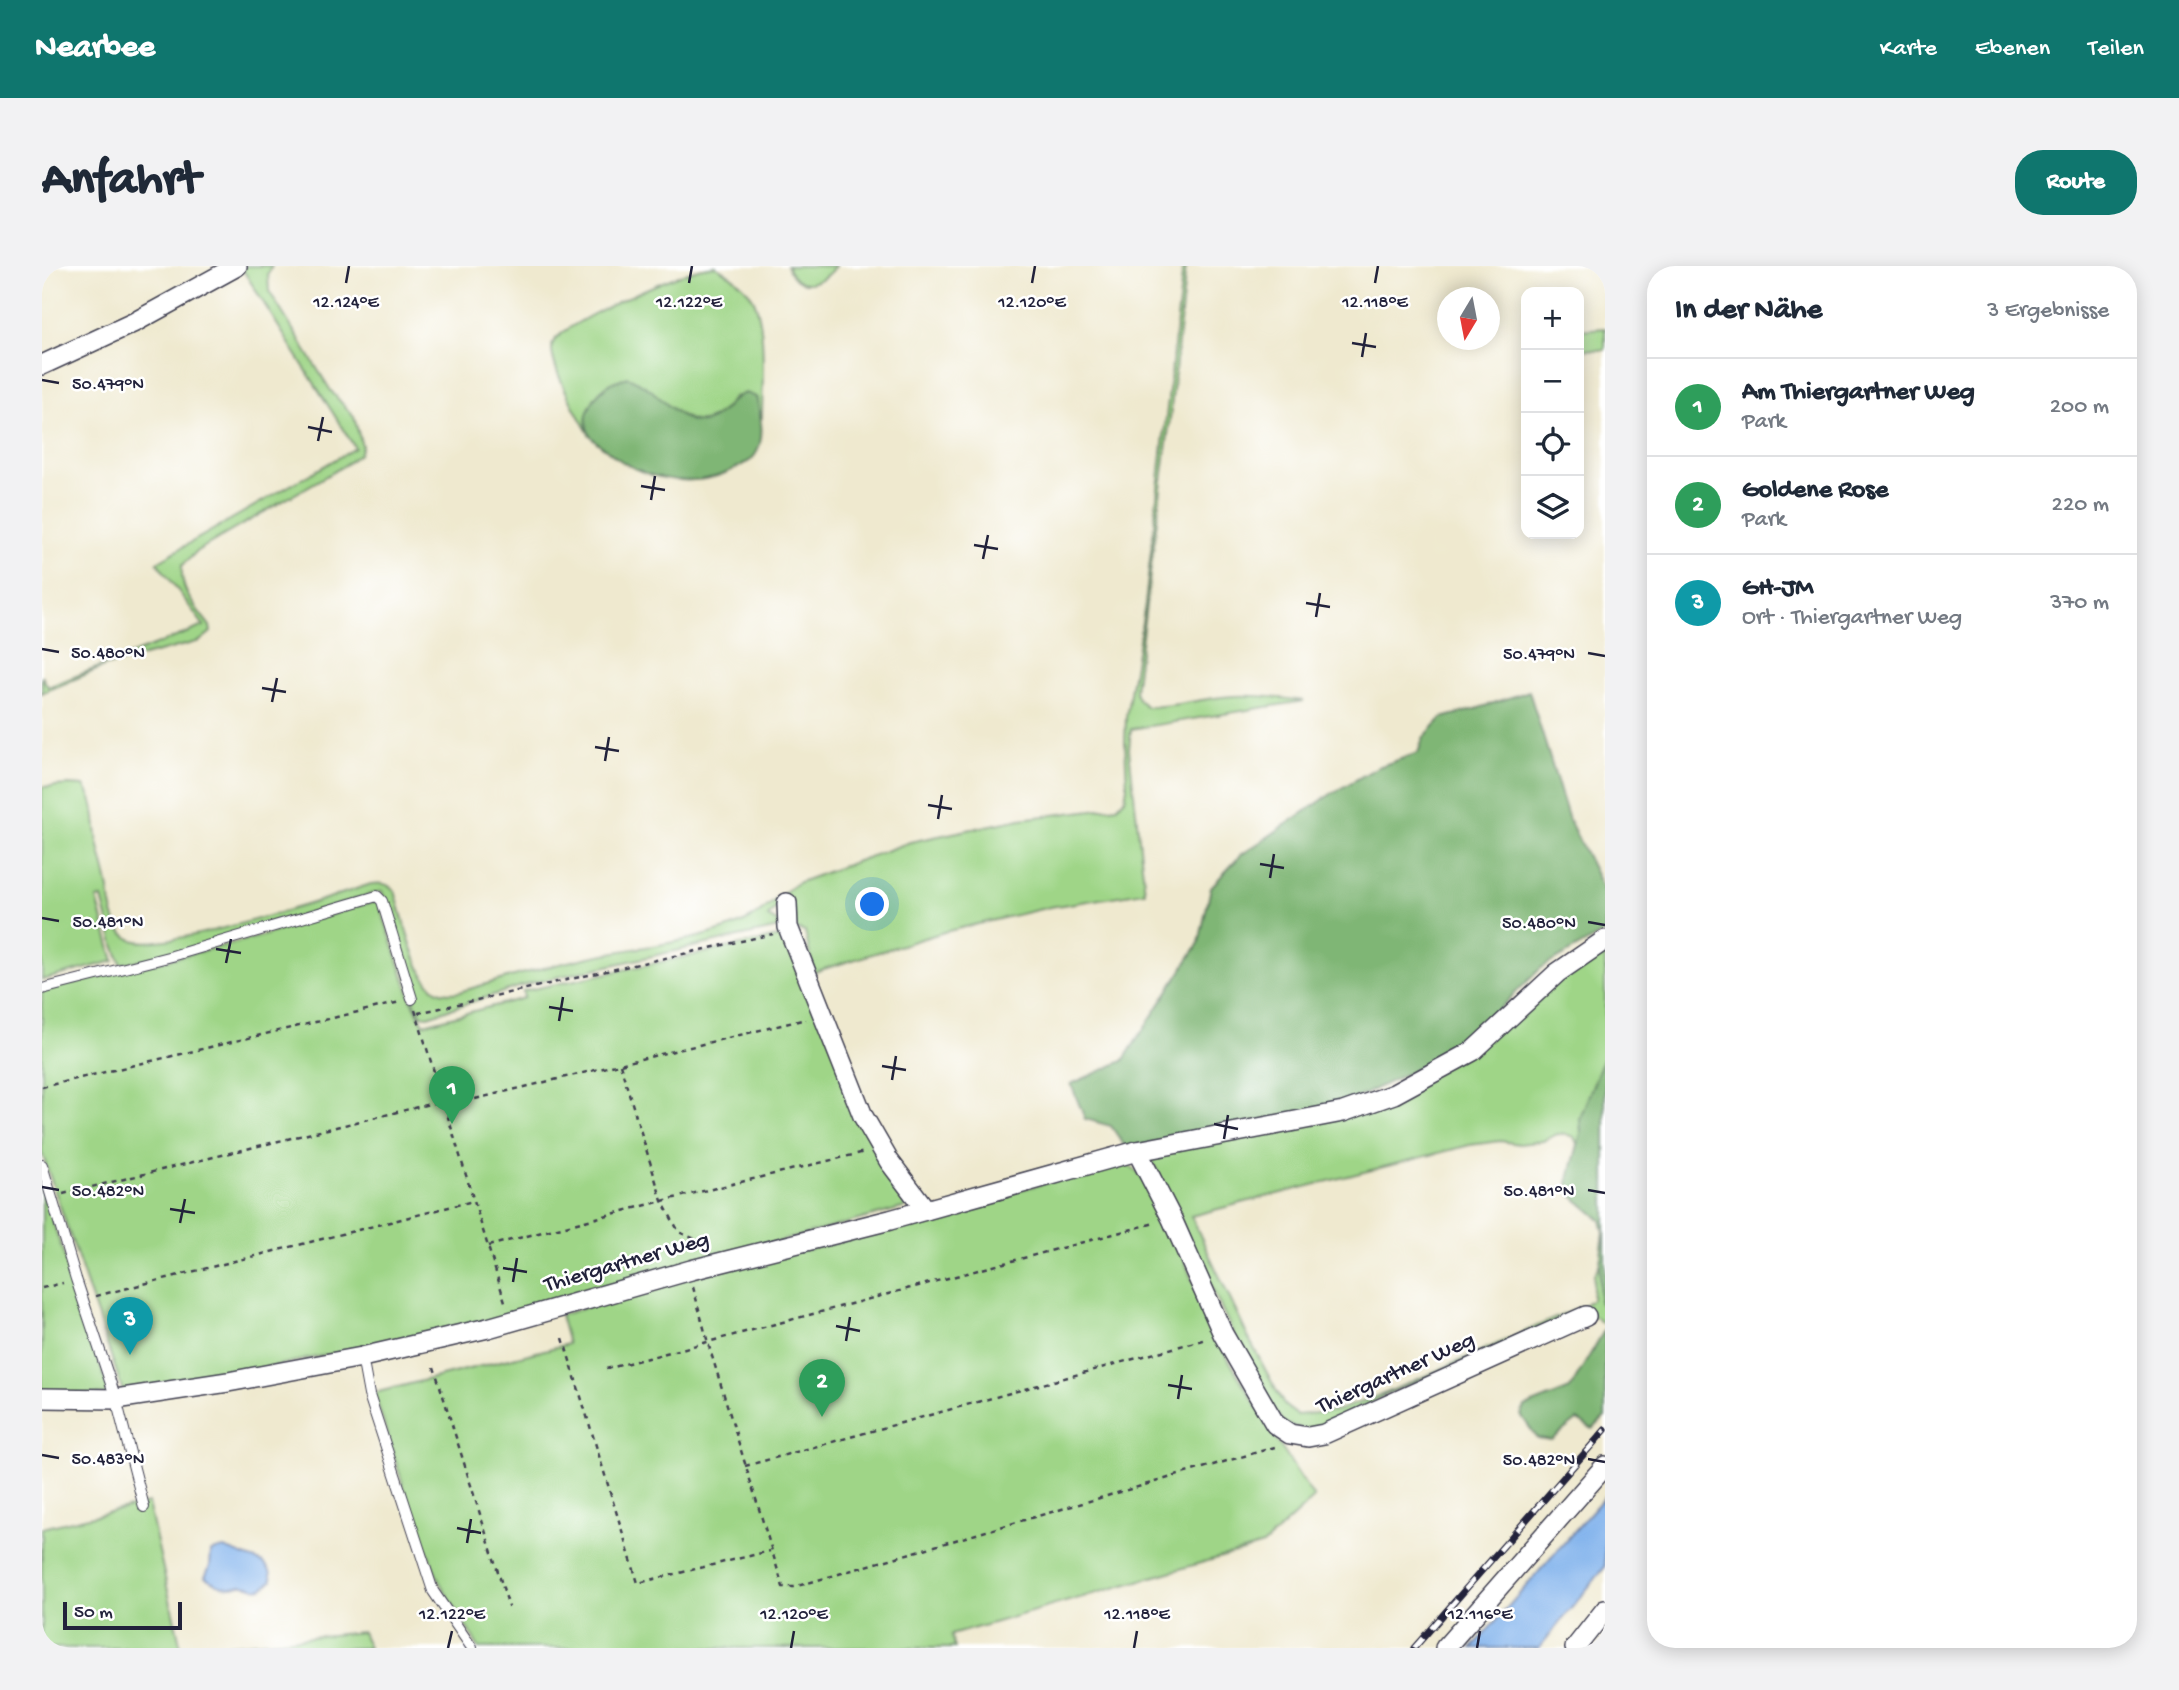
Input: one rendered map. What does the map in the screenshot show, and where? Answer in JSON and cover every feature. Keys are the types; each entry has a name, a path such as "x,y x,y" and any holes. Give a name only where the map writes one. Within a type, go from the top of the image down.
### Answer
{"street":[{"path":"42,365 135,322 237,266"},
{"path":"787,903 788,927 863,1116 889,1161 926,1210"},
{"name":"Thiergartner Weg","path":"42,1398 116,1399 362,1357 511,1321 1137,1151 1343,1112 1394,1094 1473,1051 1557,973 1605,940"},
{"path":"1137,1151 1172,1219 1223,1334 1275,1424 1290,1434"},
{"name":"Thiergartner Weg","path":"1290,1434 1308,1437 1324,1434 1586,1316"},
{"path":"1445,1648 1605,1466"},
{"path":"1575,1648 1605,1610"}],"lane":[{"path":"42,989 172,956 377,896 382,901 412,999"},
{"path":"42,1165 116,1399 144,1507"},
{"path":"362,1357 369,1395 433,1591 472,1648"}],"path":[{"path":"416,1014 784,931 788,927"},
{"path":"42,1087 412,999 511,1321"},
{"path":"444,1107 823,1015"},
{"path":"620,1064 662,1201 680,1232 695,1239"},
{"path":"52,1197 442,1101"},
{"path":"488,1246 882,1148"},
{"path":"83,1299 473,1201"},
{"path":"606,1369 1172,1219"},
{"path":"691,1270 708,1343 783,1587 794,1587 1279,1445 1290,1434"},
{"path":"42,1288 76,1279"},
{"path":"745,1466 1223,1334"},
{"path":"563,1338 638,1583 771,1550"},
{"path":"434,1367 509,1607"}],"green space":[{"path":"244,266 272,266 268,274 269,291 331,391 354,417 362,446 359,454 345,465 197,551 182,566 186,592 210,626 211,632 200,641 106,666 42,693 42,676 48,687 204,626 157,562 355,448 243,270"},
{"path":"716,266 743,286 756,304 763,354 762,419 756,397 735,396 723,410 702,421 682,416 649,389 587,421 590,436 559,375 554,362 553,343 575,324 618,302 683,274"},
{"path":"787,266 836,266 817,281 803,283 797,280"},
{"path":"1183,266 1186,266 1170,419 1135,691 1146,707 1232,696 1263,696 1304,701 1131,729 1129,749 1145,892 1050,907 944,932 814,972 805,932 796,929 783,900 768,917 779,923 779,928 531,983 428,1016 422,1015 416,1006 382,891 188,950 121,964 102,898 97,899 114,961 42,980 42,787 84,786 88,792 113,912 120,930 129,938 150,942 211,931 287,911 371,884 384,884 395,891 411,946 423,974 430,985 443,993 459,992 568,962 695,938 729,928 753,917 797,883 910,842 1020,819 1117,807 1125,799 1127,787 1126,717 1145,604"},
{"path":"1605,328 1605,350 1584,349 1584,330"},
{"path":"628,377 649,389 679,414 695,422 712,419 735,398 745,393 756,397 762,429 757,453 749,461 722,474 688,480 653,475 621,461 593,438 587,429 586,421 590,406 600,392 613,382"},
{"path":"1529,691 1569,820 1605,893 1605,932 1541,968 1459,1048 1328,1112 1126,1148 1111,1126 1085,1119 1071,1084 1123,1061 1199,943 1211,887 1241,855 1331,794 1378,767 1418,753 1423,738 1442,718"},
{"path":"378,900 412,1001 424,1024 524,998 523,991 788,935 876,1150 906,1207 484,1322 226,1376 124,1394 42,1153 42,991 262,936"},
{"path":"1605,948 1605,1054 1580,1118 1582,1133 1578,1146 1574,1137 1557,1134 1543,1141 1520,1144 1500,1141 1470,1145 1191,1216 1248,1337 1284,1405 1297,1415 1336,1411 1386,1393 1583,1306 1592,1299 1594,1275 1600,1263 1599,1301 1605,1310 1605,1325 1582,1311 1388,1394 1315,1432 1285,1424 1262,1395 1149,1154 1395,1094"},
{"path":"1605,1054 1605,1310 1599,1301 1604,1233 1601,1220 1570,1194 1568,1182 1581,1133 1580,1118"},
{"path":"1125,1163 1139,1173 1169,1220 1212,1331 1314,1498 1263,1545 951,1635 955,1648 479,1648 439,1581 407,1497 374,1393 568,1344 560,1315 695,1276 886,1231 991,1197"},
{"path":"42,1189 110,1395 42,1393"},
{"path":"1605,1329 1605,1417 1593,1429 1577,1420 1551,1440 1537,1438 1521,1415 1525,1407 1570,1389"},
{"path":"148,1503 181,1648 42,1648 42,1528"},
{"path":"362,1632 369,1648 196,1648"}],"water":[{"path":"1605,1496 1605,1567 1539,1648 1472,1648"},
{"path":"224,1548 264,1563 270,1570 272,1580 260,1589 247,1585 224,1586 205,1577 210,1566 211,1551"}],"railway":[{"path":"1414,1648 1605,1430"}],"place":[{"name":"Am Thiergartner Weg","path":"452,1124"},
{"name":"GH-JM","path":"130,1355"},
{"name":"Goldene Rose","path":"822,1417"}]}
